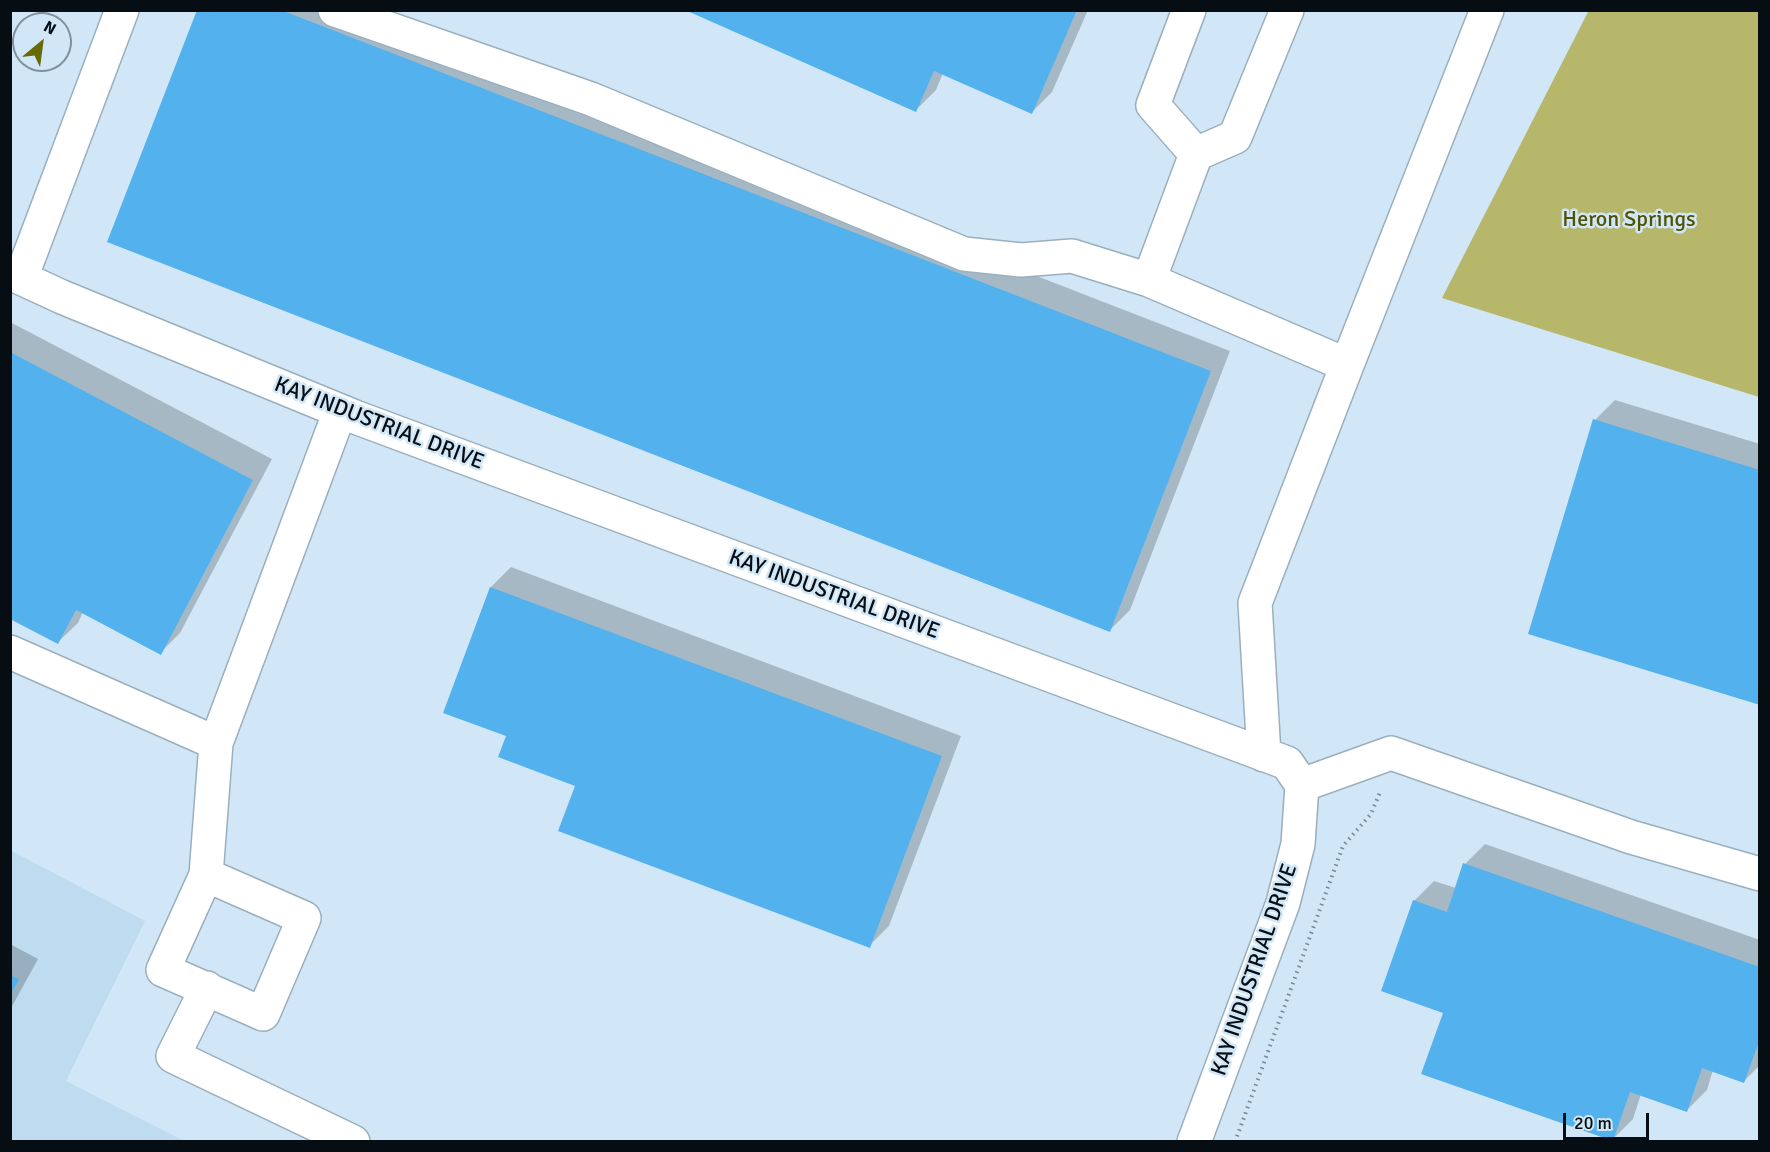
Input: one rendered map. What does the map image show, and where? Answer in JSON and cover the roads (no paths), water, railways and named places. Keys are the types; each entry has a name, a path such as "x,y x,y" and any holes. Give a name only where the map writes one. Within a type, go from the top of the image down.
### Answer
{"street":[{"path":"16,275 122,10"},
{"path":"335,10 591,99 964,254 1021,260 1072,256 1149,280 1347,365"},
{"path":"1189,10 1153,105 1196,154"},
{"path":"1149,280 1196,154 1235,137 1287,10"},
{"path":"1264,755 1255,603 1487,10"},
{"name":"KAY INDUSTRIAL DRIVE","path":"16,275 340,411 1287,763 1302,784 1298,844 1283,903 1194,1142"},
{"path":"206,875 304,918 263,1014 163,970 206,875 216,742 340,411"},
{"path":"10,652 216,742"},
{"path":"1302,784 1392,753 1631,837 1760,874"},
{"path":"207,988 173,1056 353,1142"}],"park label":[{"name":"Heron Springs","path":"1629,220"}]}
